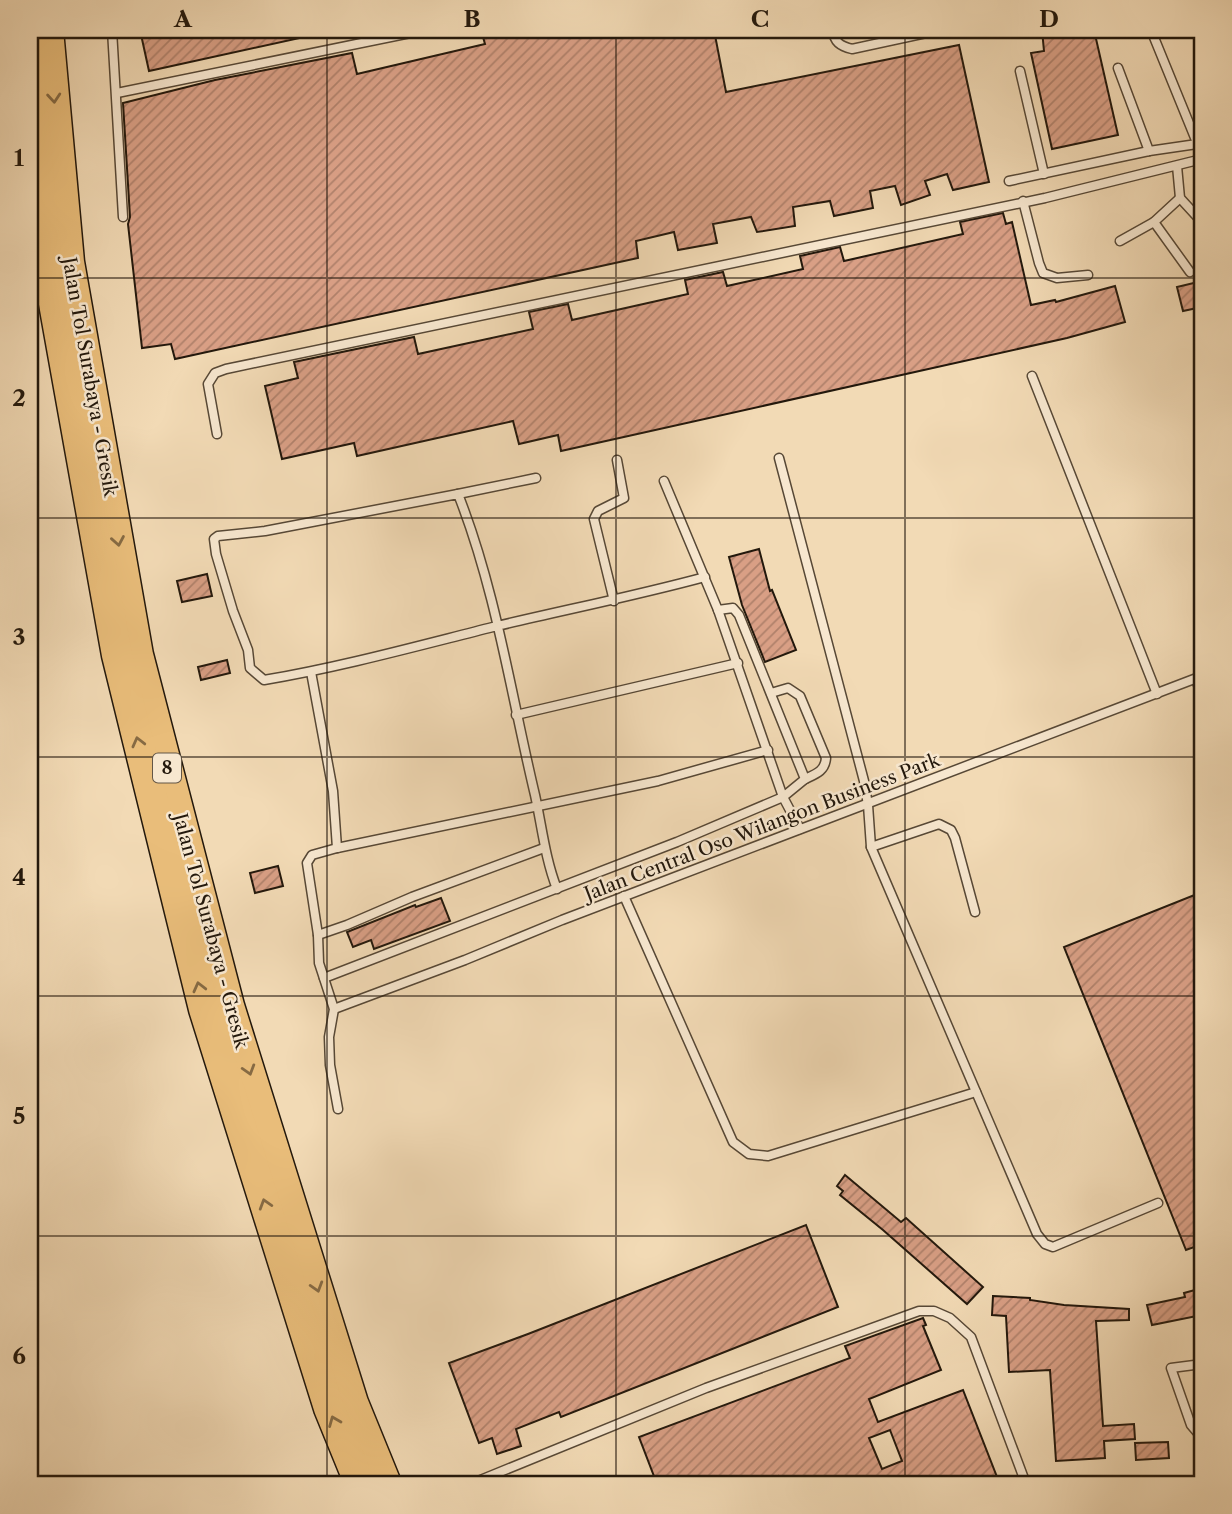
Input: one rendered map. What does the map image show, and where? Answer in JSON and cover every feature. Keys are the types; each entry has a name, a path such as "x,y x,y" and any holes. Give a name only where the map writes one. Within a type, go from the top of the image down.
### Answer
{"highway":[{"name":"Jalan Tol Surabaya - Gresik","path":"48,30 69,262 138,655 229,1006 353,1403 386,1484"},
{"name":"Jalan Tol Surabaya - Gresik","path":"30,83 47,264 117,655 204,1009 329,1408 360,1484"}],"lane":[{"path":"112,30 123,217"},
{"path":"117,93 425,30"},
{"path":"833,30 834,38 839,44 852,49 940,30"},
{"path":"891,30 893,40"},
{"path":"217,434 208,384 215,373 226,369 1023,201 1177,166 1202,157 1151,30"},
{"path":"1118,68 1149,151"},
{"path":"1020,71 1044,174"},
{"path":"1009,181 1149,151 1197,144"},
{"path":"1177,166 1180,198 1202,222"},
{"path":"1120,241 1154,222 1180,198"},
{"path":"1023,201 1044,273 1057,278 1088,275"},
{"path":"1154,222 1189,272"},
{"path":"1032,376 1157,694"},
{"path":"779,458 868,804 871,847 1037,1234 1045,1244 1053,1247 1158,1203"},
{"path":"614,601 594,519 598,511 624,498 617,460"},
{"path":"536,478 265,531 218,536 214,539 216,554 248,650 250,668 264,680 311,672 705,577"},
{"path":"664,481 719,610 783,797 800,830"},
{"path":"458,494 497,626 544,848 557,889"},
{"path":"719,610 733,608 739,615 805,779"},
{"path":"516,715 738,663"},
{"path":"311,672 333,791 337,848"},
{"path":"1199,678 1202,697"},
{"name":"Jalan Central Oso Wilangon Business Park","path":"334,1009 1199,678"},
{"path":"324,978 677,842 783,797 805,779 820,772 826,764 826,758 800,696 788,688 771,693"},
{"path":"338,1109 330,1065 329,1037 334,1009 319,963 318,935 307,863 312,855 658,781 768,750"},
{"path":"871,847 939,824 951,830 975,912"},
{"path":"318,935 544,848"},
{"path":"624,896 733,1142 749,1154 768,1156 976,1092"},
{"path":"474,1483 706,1388 919,1311 934,1311 950,1318 971,1338 1026,1484"},
{"path":"1202,1364 1171,1368 1191,1425 1202,1438"}],"building":[{"path":"140,30 318,30 318,34 149,71"},
{"path":"481,30 714,30 726,92 959,45 989,182 953,190 947,174 925,181 930,195 901,205 895,186 870,191 873,208 834,216 830,201 793,207 795,226 757,232 751,217 713,224 717,243 678,250 674,232 636,241 638,258 175,359 171,344 142,348 128,224 130,217 123,103 215,80 352,53 357,74 485,44"},
{"path":"1042,30 1094,30 1118,135 1052,149 1031,53 1044,51"},
{"path":"1003,213 1006,224 1012,222 1031,305 1055,300 1056,302 1115,286 1125,322 1067,338 561,451 558,435 519,444 513,421 357,456 354,443 282,459 265,386 298,378 294,362 414,337 418,354 533,329 529,312 568,304 572,320 688,294 685,280 723,272 727,286 803,269 800,256 840,247 844,261 963,234 960,222"},
{"path":"1202,281 1202,307 1183,311 1177,287"},
{"path":"759,549 770,591 772,590 796,650 765,662 742,605 729,557"},
{"path":"207,574 212,596 182,602 177,581"},
{"path":"227,660 230,673 201,680 198,667"},
{"path":"278,866 283,886 255,893 250,873"},
{"path":"1202,892 1201,1266 1194,1247 1186,1250 1064,947"},
{"path":"441,898 450,921 374,949 371,940 353,947 347,932 415,905 416,907"},
{"path":"845,1175 901,1222 906,1218 983,1287 967,1304 840,1195 843,1191 837,1186"},
{"path":"806,1225 838,1307 561,1417 559,1412 516,1429 521,1446 497,1454 492,1438 479,1443 449,1363"},
{"path":"1202,1288 1202,1315 1152,1325 1147,1305 1185,1297 1184,1293"},
{"path":"993,1296 1030,1298 1064,1305 1129,1309 1129,1320 1096,1321 1103,1426 1134,1424 1135,1439 1104,1441 1105,1458 1056,1461 1050,1370 1009,1372 1006,1316 992,1315"},
{"path":"923,1318 926,1325 923,1326 941,1370 869,1399 878,1422 963,1390 997,1477 978,1484 782,1484 778,1476 756,1484 657,1484 639,1437 850,1358 845,1346","holes":["890,1430 902,1461 882,1469 869,1438"]},
{"path":"1168,1442 1169,1458 1136,1460 1135,1443"}]}
